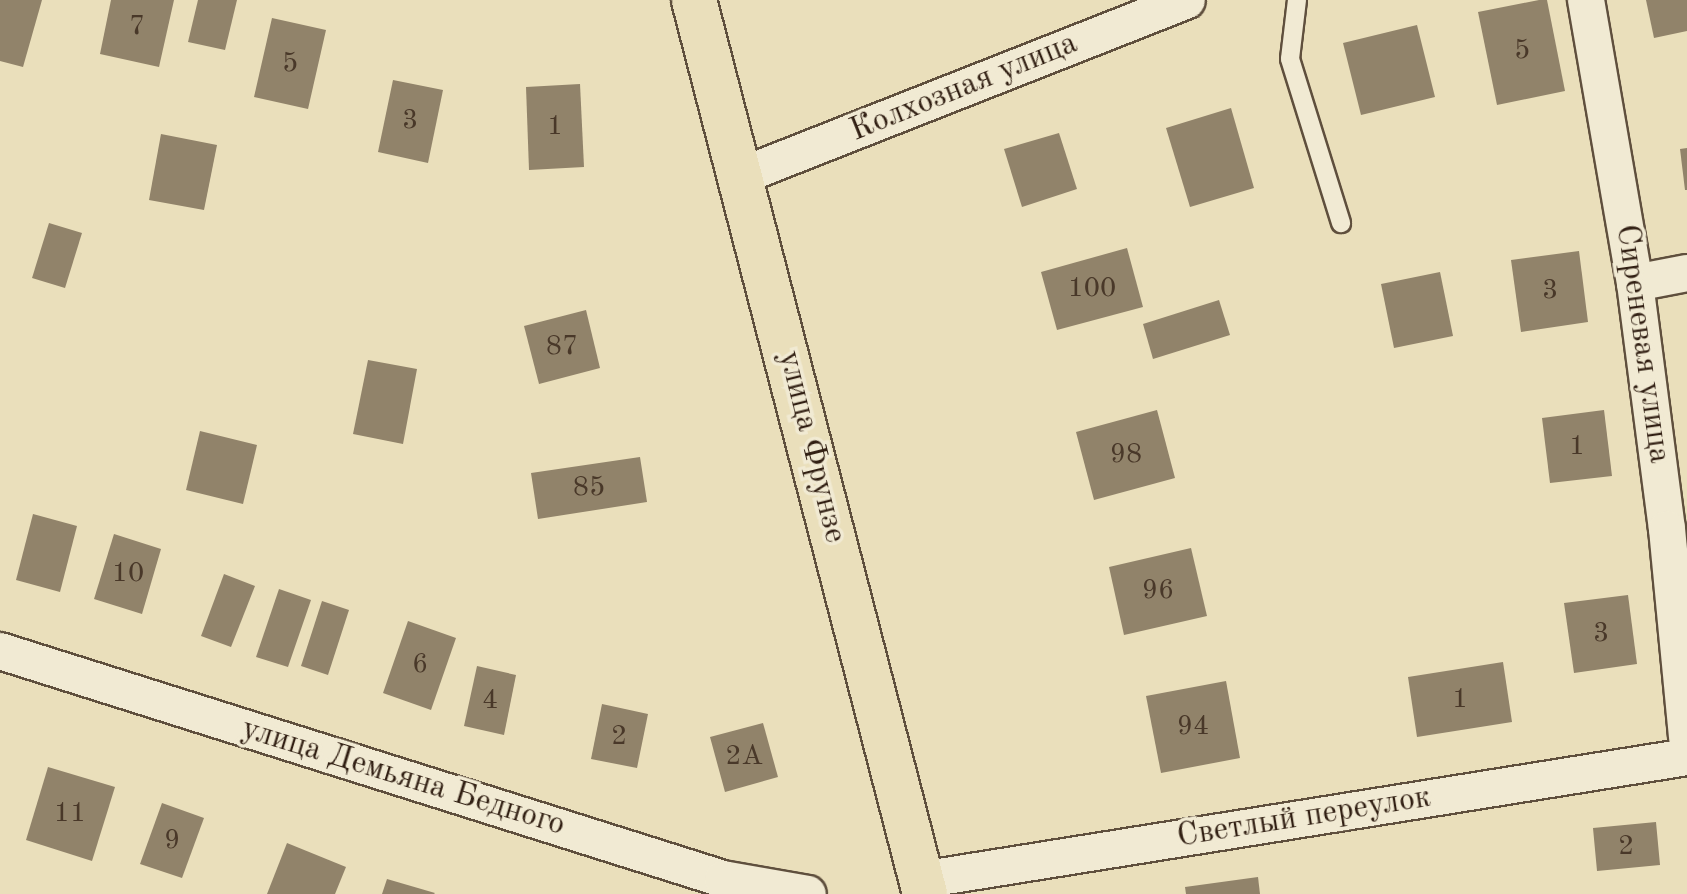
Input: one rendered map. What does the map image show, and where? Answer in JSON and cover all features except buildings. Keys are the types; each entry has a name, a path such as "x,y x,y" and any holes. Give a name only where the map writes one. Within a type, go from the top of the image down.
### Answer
{"main road":[{"name":"улица Фрунзе","path":"694,0 923,887"}],"street":[{"name":"Колхозная улица","path":"741,176 1187,0"},
{"name":"Сиреневая улица","path":"1586,0 1635,283 1667,529 1687,738"},
{"path":"1635,283 1687,273"},
{"name":"улица Демьяна Бедного","path":"0,651 723,879 808,894"},
{"name":"Светлый переулок","path":"923,887 1687,757"}],"lane":[{"path":"1297,0 1290,59 1341,223"}]}
